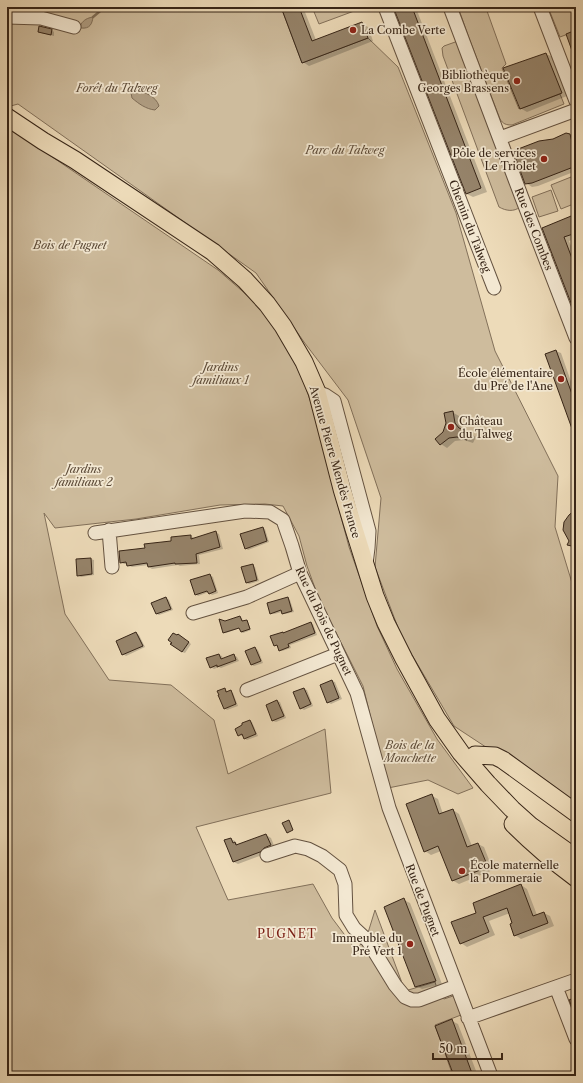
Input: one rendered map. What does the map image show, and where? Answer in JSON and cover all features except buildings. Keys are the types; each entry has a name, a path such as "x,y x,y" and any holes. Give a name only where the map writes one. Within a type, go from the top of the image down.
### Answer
{"main road":[{"name":"Avenue Pierre Mendès France","path":"7,108 17,113 46,134 75,160"},
{"name":"Avenue Pierre Mendès France","path":"7,117 43,142 75,160 213,252 245,280 267,304 283,326 304,362 317,392 342,489 376,596 386,623 437,719 461,753 512,809 531,826 576,858"},
{"name":"Avenue Pierre Mendès France","path":"423,692 440,710 493,777 525,809 576,848"},
{"path":"423,692 431,722 466,773 481,791 537,847 576,878"},
{"path":"475,755 495,756 503,760 576,813"}],"street":[{"name":"Chemin du Talweg","path":"385,7 494,288"},
{"name":"Rue des Combes","path":"450,7 576,338"},
{"path":"540,7 576,101"},
{"path":"7,17 41,18 74,26"},
{"path":"500,138 576,110"},
{"name":"Rue du Bois de Pugnet","path":"95,533 245,511 270,512 283,520 300,573 357,693 364,721"},
{"path":"110,530 112,568"},
{"path":"193,613 247,597 300,573"},
{"path":"247,690 338,654"},
{"name":"Rue de Pugnet","path":"364,721 389,808 491,1076"},
{"path":"268,854 295,846 308,849 322,856 340,870 344,884 346,915 354,928 368,940 395,985 405,997 412,1000 419,1000 456,986"},
{"path":"468,1018 576,980"},
{"path":"556,987 576,1039"}],"green space":[{"path":"7,7 281,7 302,63 368,38 398,67 456,213 495,351 558,476 555,527 576,596 576,808 454,726 402,638 375,567 381,498 348,400 304,342 256,273 18,104 7,107"},
{"path":"312,7 365,7 319,24"},
{"path":"458,7 497,7 487,11 506,64 502,68 519,109 560,94 564,104 512,125 502,122"},
{"path":"548,7 576,7 576,31 560,37"},
{"path":"458,41 520,207 515,210 507,210 499,207 443,56 442,48 444,46"},
{"path":"7,126 218,270 256,303 280,333 303,380 321,431 349,547 377,626 397,669 437,739 473,788 458,794 428,780 388,788 363,686 319,599 307,566 299,536 283,506 265,504 220,505 136,519 55,528 44,513 65,614 109,680 171,685 214,720 228,774 325,729 331,793 196,827 228,900 313,884 332,918 356,950 367,936 375,910 405,991 435,982 439,995 444,999 453,996 456,997 461,1015 435,1025 453,1076 7,1076"},
{"path":"571,177 576,190 576,203 561,209 551,185"},
{"path":"551,190 558,211 539,217 532,197"}],"shaded area":[{"path":"93,17 90,26 87,28 81,28 83,21"},
{"path":"136,89 153,97 159,106 155,110 137,102 132,98 131,93 132,90"}],"waterway":[{"path":"93,17 105,7"}],"place":[{"name":"La Combe Verte","path":"353,30"},
{"name":"Bibliothèque Georges Brassens","path":"517,81"},
{"name":"Pôle de services Le Triolet","path":"544,159"},
{"name":"École élémentaire du Pré de l'Ane","path":"561,379"},
{"name":"Château du Talweg","path":"451,427"},
{"name":"École maternelle la Pommeraie","path":"462,871"},
{"name":"Immeuble du Pré Vert 1","path":"410,944"}],"district":[{"name":"PUGNET","path":"287,934"}],"park label":[{"name":"Forêt du Talweg","path":"117,88"},
{"name":"Parc du Talweg","path":"345,150"},
{"name":"Bois de Pugnet","path":"70,245"},
{"name":"Jardins familiaux 1","path":"221,373"},
{"name":"Jardins familiaux 2","path":"84,475"},
{"name":"Bois de la Mouchette","path":"410,751"}]}
